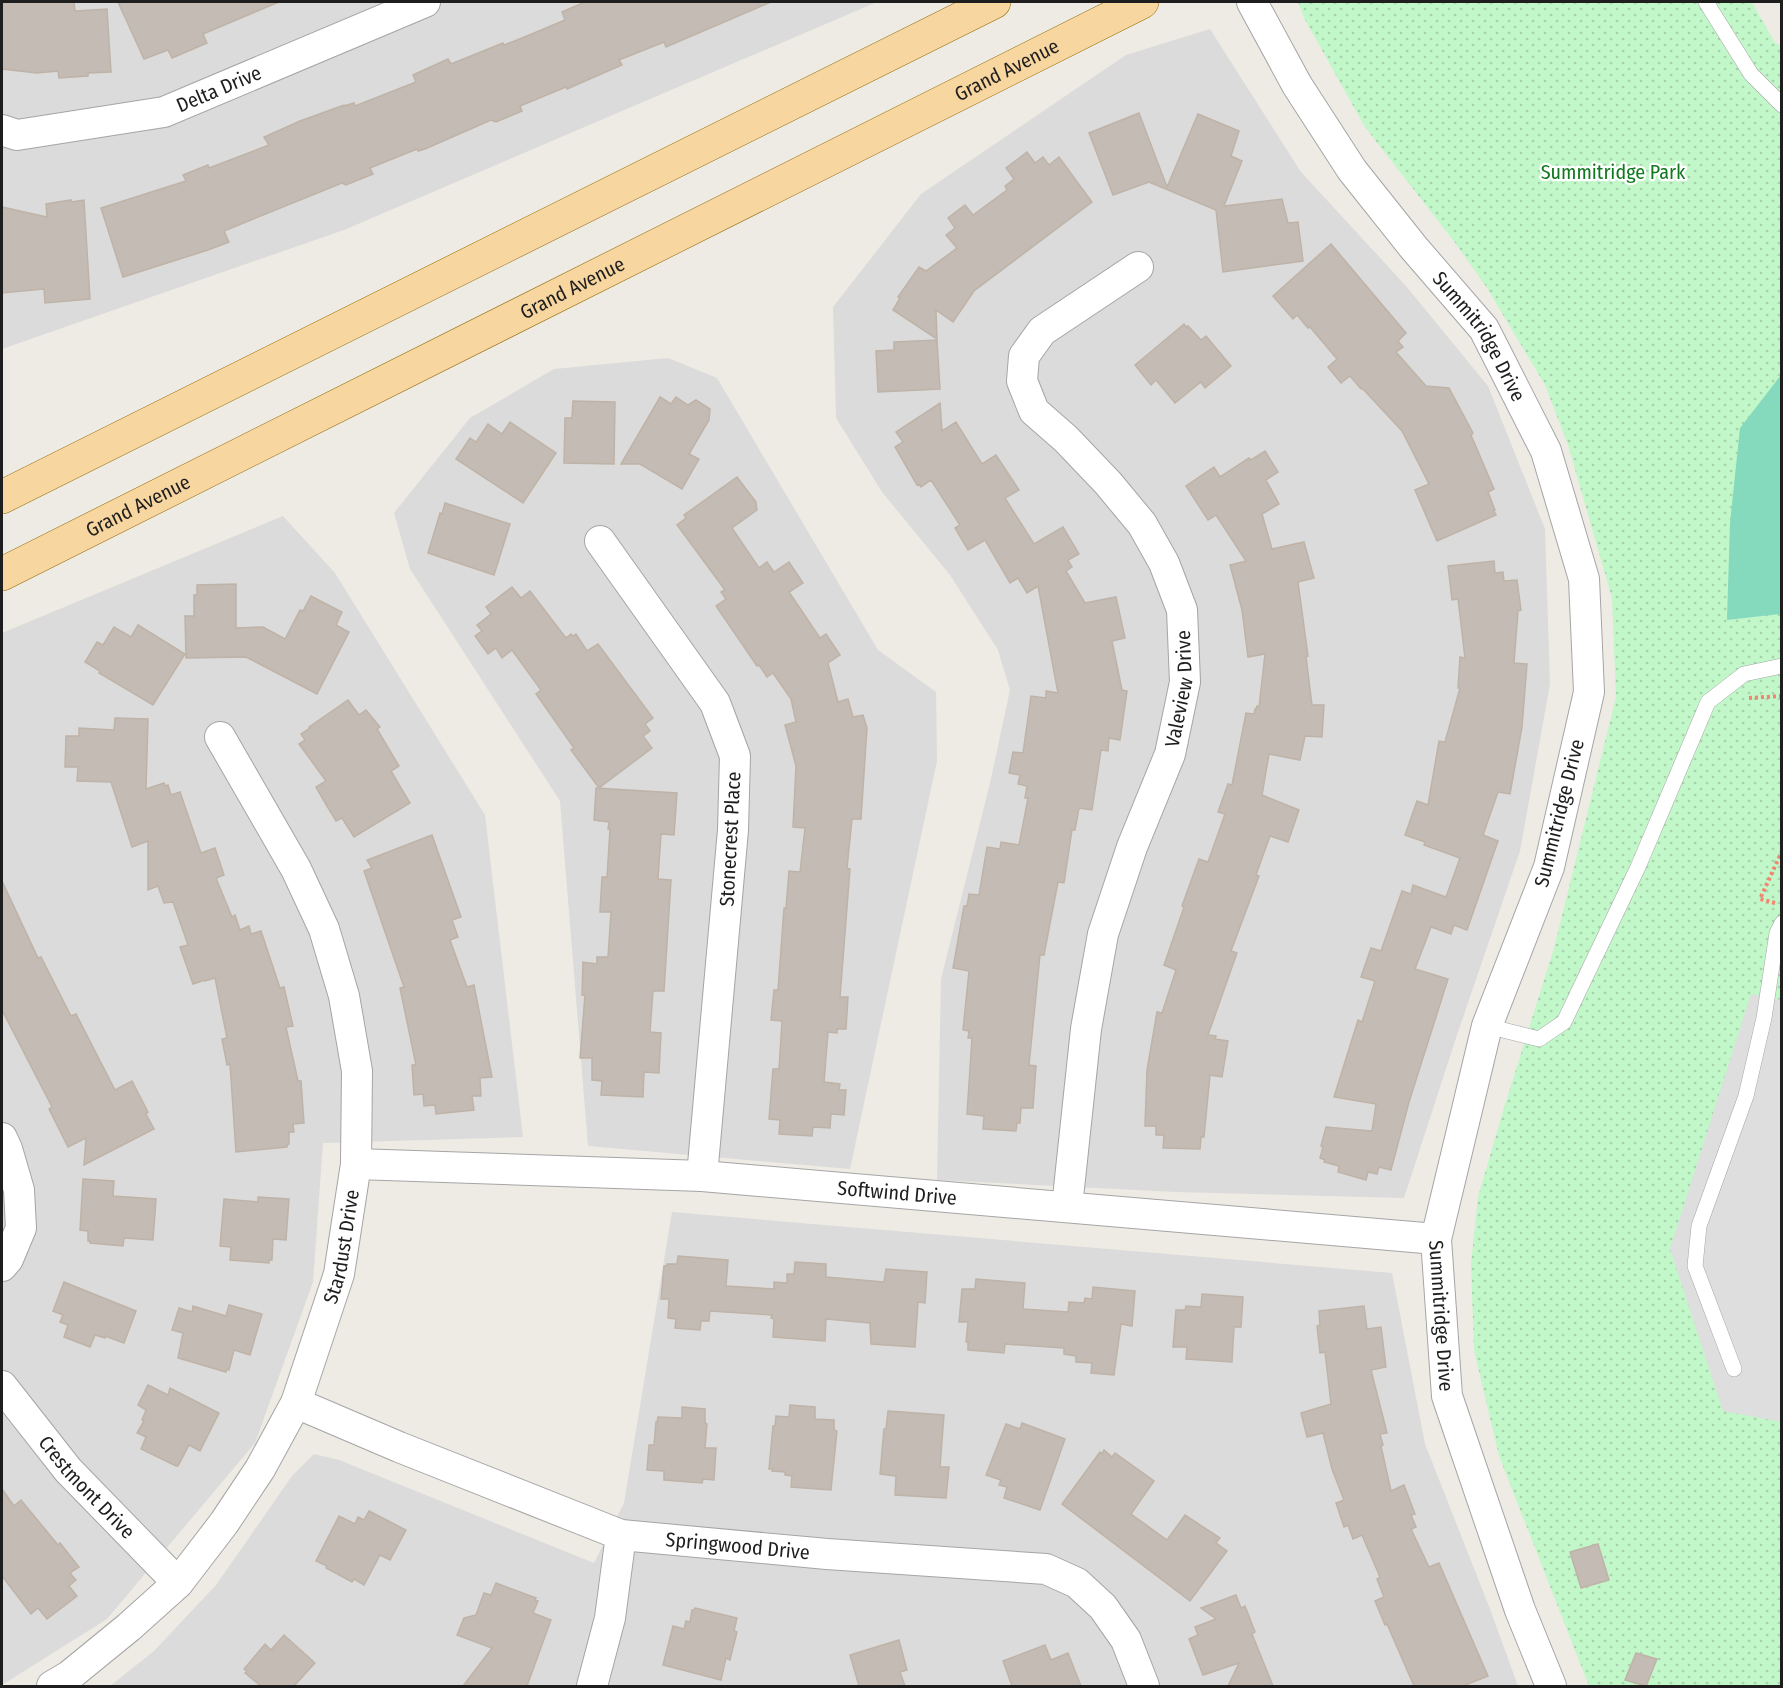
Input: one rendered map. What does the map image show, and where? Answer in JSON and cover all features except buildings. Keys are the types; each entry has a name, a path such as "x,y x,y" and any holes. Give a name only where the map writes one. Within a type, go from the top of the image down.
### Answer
{"main road":[{"path":"2,497 994,2"},
{"name":"Grand Avenue","path":"2,574 1142,2"}],"street":[{"name":"Delta Drive","path":"2,130 16,135 164,112 425,2"},
{"name":"Summitridge Drive","path":"1252,2 1297,85 1352,170 1414,248 1484,329 1546,451 1584,579 1589,692 1550,867 1487,1026 1436,1239 1447,1396 1520,1610 1551,1686"},
{"name":"Valeview Drive","path":"1067,1207 1086,1029 1103,934 1132,847 1170,754 1185,682 1182,610 1164,562 1142,524 1108,483 1066,439 1034,411 1022,381 1024,356 1042,331 1138,267"},
{"name":"Stonecrest Place","path":"600,541 715,703 735,756 733,830 702,1176"},
{"name":"Stardust Drive","path":"52,1686 69,1676 129,1627 178,1583 224,1522 260,1469 296,1403 339,1274 356,1164 357,1071 344,996 324,929 296,869 220,737"},
{"path":"2,1138 19,1190 21,1228 8,1259 2,1266"},
{"name":"Softwind Drive","path":"356,1164 702,1176 1436,1239"},
{"name":"Crestmont Drive","path":"2,1386 68,1470 178,1583"},
{"name":"Springwood Drive","path":"296,1403 399,1447 621,1535 827,1554 1046,1569 1077,1583 1103,1607 1126,1640 1144,1686"},
{"path":"592,1686 610,1618 621,1535"}],"lane":[{"path":"1706,2 1751,74 1782,105"},
{"path":"1487,1026 1539,1039 1564,1022 1638,867 1708,702 1744,674 1782,666"},
{"path":"1734,1370 1695,1266 1699,1226 1746,1096 1764,1018 1777,933 1782,923"}],"path":[{"path":"1744,699 1782,696"},
{"path":"1782,851 1760,899 1782,905"}],"shaded area":[{"path":"2,2 877,2 344,230 2,349"},
{"path":"1210,29 1301,172 1406,286 1488,386 1545,529 1550,684 1520,851 1404,1198 1176,1192 937,1180 941,979 990,783 1010,690 998,650 950,575 882,492 836,418 833,307 921,194 1126,55"},
{"path":"668,358 717,378 878,650 936,692 937,761 850,1169 588,1146 560,801 410,569 394,513 470,418 554,369"},
{"path":"283,516 335,573 485,815 523,1137 323,1143 313,1282 255,1443 107,1619 2,1685 2,633"},
{"path":"1751,994 1781,1000 1781,1422 1723,1411 1670,1249"},
{"path":"672,1212 1392,1273 1425,1444 1518,1686 110,1686 154,1651 216,1585 292,1476 314,1454 339,1460 594,1563 624,1503"}],"green space":[{"name":"Summitridge Park","path":"1298,2 1752,2 1775,43 1781,46 1781,1686 1589,1686 1499,1456 1474,1350 1471,1264 1478,1197 1554,948 1616,697 1612,598 1568,445 1545,385 1487,288 1456,244 1365,127 1304,18"},
{"path":"1781,375 1781,614 1727,620 1730,523 1740,428"}]}
